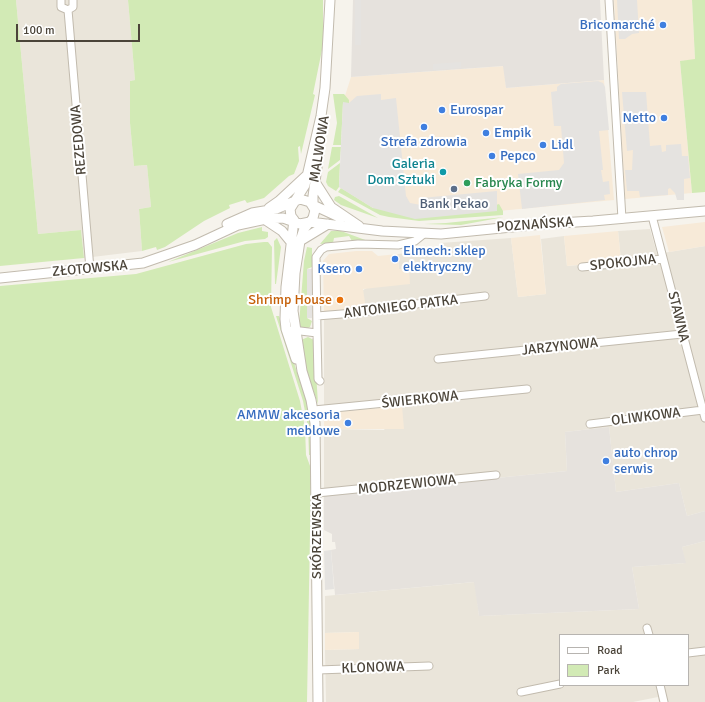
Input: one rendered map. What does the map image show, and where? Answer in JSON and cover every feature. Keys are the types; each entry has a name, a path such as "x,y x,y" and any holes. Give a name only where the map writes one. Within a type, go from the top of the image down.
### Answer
{"street":[{"path":"61,0 61,7 68,10 73,7 73,0"},
{"name":"MALWOWA","path":"313,205 315,182 326,119 325,92 330,0"},
{"path":"609,0 622,219"},
{"name":"REZEDOWA","path":"68,10 90,269"},
{"name":"MALWOWA","path":"296,201 302,191 308,174 319,132 325,92"},
{"name":"MALWOWA","path":"265,215 308,174"},
{"path":"315,182 331,207 362,227"},
{"path":"313,205 315,213 310,222 300,224 291,216 290,209 296,201 305,200 325,212 362,227"},
{"name":"ZŁOTOWSKA","path":"265,215 296,201"},
{"name":"POZNAŃSKA","path":"310,222 441,234 535,224 622,219 705,211"},
{"name":"ZŁOTOWSKA","path":"0,278 143,263 177,252 194,241 246,215 265,215 294,220"},
{"path":"265,215 282,231 296,241 324,224"},
{"name":"STAWNA","path":"652,216 705,418"},
{"name":"SKÓRZEWSKA","path":"294,220 296,241 294,292 295,332 302,371 314,410 316,437 318,702"},
{"name":"SKÓRZEWSKA","path":"302,371 294,355 286,329 286,286 296,241 310,222"},
{"path":"320,380 318,379 316,257 321,250 358,244 398,245 416,241 425,233"},
{"name":"SPOKOJNA","path":"582,267 663,259"},
{"name":"ANTONIEGO PATKA","path":"317,316 366,312 485,296"},
{"path":"286,329 295,332 317,333"},
{"name":"JARZYNOWA","path":"438,359 682,334"},
{"name":"ŚWIERKOWA","path":"314,410 526,389"},
{"name":"OLIWKOWA","path":"590,424 703,410"},
{"name":"MODRZEWIOWA","path":"317,493 496,475"},
{"path":"689,653 705,651"},
{"name":"KLONOWA","path":"318,670 429,666"},
{"path":"521,692 559,684"},
{"path":"660,686 664,702"}],"shaded area":[{"path":"16,0 128,0 135,80 130,81 130,123 134,166 147,165 151,207 139,209 142,251 84,258 81,230 38,234"},
{"path":"353,0 600,0 604,80 506,88 503,66 351,77"},
{"path":"355,0 361,0 361,45 355,45"},
{"name":"Netto","path":"614,0 692,0 695,60 680,61 692,193 625,199"},
{"path":"617,0 637,0 639,33 632,34 625,39 619,39"},
{"path":"461,62 461,68 433,70 433,64"},
{"path":"504,66 506,88 604,80 614,200 415,219 373,208 340,188 343,102 351,77"},
{"path":"598,81 603,83 605,87 609,130 599,131 603,170 601,170 603,182 609,181 610,194 604,195 605,200 522,209 518,174 559,170 564,163 561,126 554,126 551,92 557,91 557,87 561,84"},
{"path":"622,92 646,92 650,146 661,145 662,152 666,151 666,145 681,144 682,156 688,156 690,178 684,179 684,200 677,200 675,193 670,188 668,189 668,195 640,197 639,191 627,191 625,170 632,170 633,150 627,151"},
{"path":"381,94 381,100 396,98 406,196 410,203 421,205 421,198 497,191 497,211 415,219 373,208 339,187 343,102 349,103 357,96"},
{"path":"705,222 705,246 669,252 662,227"},
{"path":"650,229 657,254 705,246 705,511 687,516 679,483 616,492 609,427 565,432 567,471 324,495 324,429 384,430 401,406 324,413 324,313 399,269 398,254 441,250 440,243 511,238 518,297 546,294 541,239 564,236 567,266 621,261 618,231"},
{"path":"618,231 621,261 567,266 564,236"},
{"path":"540,235 546,294 518,297 511,238"},
{"path":"372,251 378,256 398,254 399,269 409,268 410,284 363,289 366,309 324,313 323,261 329,254"},
{"path":"307,269 312,269 312,318 307,318"},
{"path":"402,406 404,429 324,429 324,413"},
{"path":"609,427 616,492 679,483 687,516 705,511 705,541 682,547 686,563 632,567 639,609 479,616 474,582 335,595 331,550 336,549 335,542 332,542 332,534 324,530 324,495 567,471 565,432"},
{"path":"705,541 705,702 659,702 658,697 633,702 326,702 325,650 359,649 359,632 325,633 325,596 475,582 479,616 639,609 632,567 685,563 682,547"},
{"path":"331,550 334,589 325,590 324,551"},
{"path":"359,632 359,649 325,650 325,633"}],"green space":[{"path":"0,0 16,0 38,234 81,230 84,258 0,266"},
{"path":"128,0 323,0 323,45 313,94 315,95 301,154 300,146 298,147 299,161 294,174 289,176 264,198 247,203 245,200 229,205 230,208 204,221 165,247 157,250 156,247 142,251 139,209 151,207 147,165 134,166 130,123 130,81 135,80"},
{"path":"692,0 705,0 705,192 692,193 680,61 695,59"},
{"path":"333,94 344,94 349,100 349,103 343,103 341,145 333,145 337,123"},
{"path":"332,147 341,147 340,160 328,169"},
{"path":"340,163 339,187 336,191 328,186 326,182 328,172"},
{"path":"341,188 373,208 497,211 496,205 499,204 503,211 503,215 419,221 389,217 380,215 338,192"},
{"path":"339,196 378,218 341,205 334,200 335,197"},
{"path":"504,217 461,225 424,224 446,223"},
{"path":"262,227 262,231 268,232 268,237 265,239 245,241 168,262 238,233"},
{"path":"331,231 341,231 368,241 352,241 349,236 334,238 333,243 320,244"},
{"path":"277,238 281,247 275,284 274,241"},
{"path":"268,242 272,247 271,307 300,401 305,428 306,455 313,474 311,475 307,702 0,702 0,286 136,274 246,244"},
{"path":"307,247 312,248 312,267 307,269 307,318 312,321 310,327 306,329 301,327 299,324 304,261"},
{"path":"276,316 279,316 306,400 311,427 311,455 309,455 308,427 303,401"},
{"path":"308,337 314,340 318,404 305,366 301,340"}],"place":[{"name":"Bricomarché","path":"663,25"},
{"name":"Eurospar","path":"442,110"},
{"name":"Netto","path":"664,118"},
{"name":"Strefa zdrowia","path":"424,127"},
{"name":"Empik","path":"486,133"},
{"name":"Lidl","path":"543,145"},
{"name":"Pepco","path":"492,156"},
{"name":"Galeria Dom Sztuki","path":"443,172"},
{"name":"Fabryka Formy","path":"467,183"},
{"name":"Bank Pekao","path":"454,189"},
{"name":"Elmech: sklep elektryczny","path":"395,259"},
{"name":"Ksero","path":"359,269"},
{"name":"Shrimp House","path":"340,300"},
{"name":"AMMW akcesoria meblowe","path":"348,423"},
{"name":"auto chrop serwis","path":"606,461"}]}
